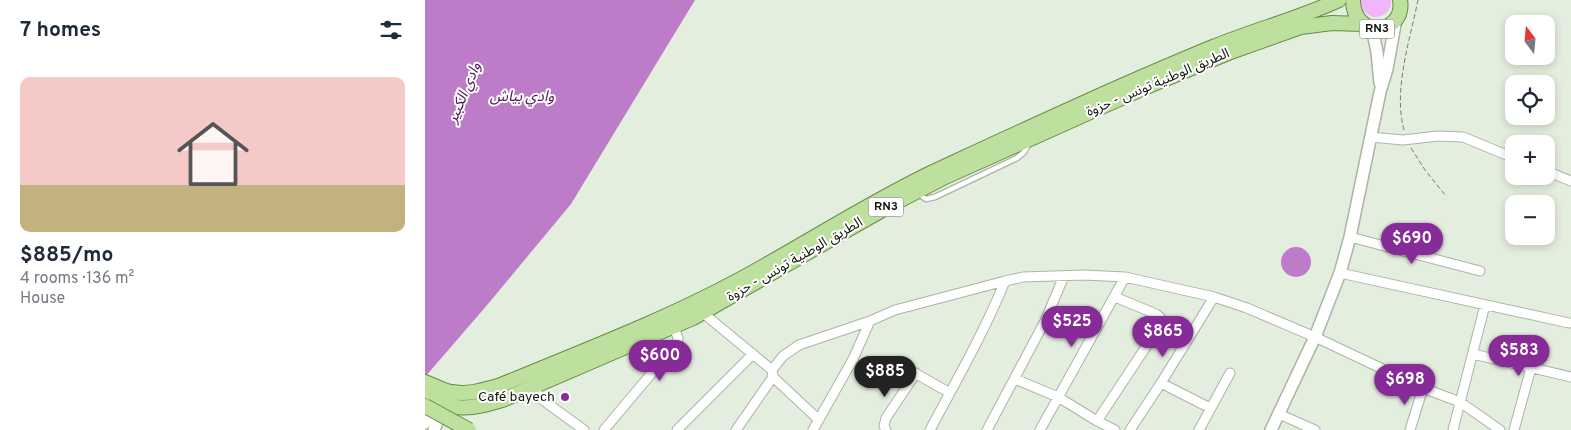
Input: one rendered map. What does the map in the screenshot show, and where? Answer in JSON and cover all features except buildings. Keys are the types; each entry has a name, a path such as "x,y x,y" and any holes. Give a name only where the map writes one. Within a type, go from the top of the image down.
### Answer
{"main road":[{"name":"الطريق الوطنية تونس - حزوة","path":"913,188 1214,47 1339,0"},
{"name":"RN3","path":"1353,0 1353,9 1357,18 1367,26 1385,27 1397,19 1401,2"},
{"name":"الطريق الوطنية تونس - حزوة","path":"434,393 503,392 534,387 674,327 740,280 877,201 945,177 1032,138 1069,115 1290,30 1324,24 1367,26"},
{"name":"الطريق الوطنية تونس - حزوة","path":"503,392 699,308"},
{"path":"434,393 469,430"}],"street":[{"path":"1271,430 1315,337 1340,273 1350,237 1370,137 1397,19"},
{"path":"1367,26 1377,52 1380,92"},
{"path":"1370,137 1407,140 1438,136 1463,137 1505,154"},
{"path":"1555,175 1571,181"},
{"path":"1350,237 1480,270"},
{"path":"1340,273 1569,323"},
{"path":"736,430 783,356 799,345 870,321 895,310 1005,281 1023,277 1084,275 1125,277 1214,297 1247,308 1315,337 1423,388 1460,402 1500,430"},
{"path":"987,430 1052,307 1065,276"},
{"path":"1040,430 1125,277"},
{"path":"930,430 987,324 1005,281"},
{"path":"1097,421 1161,324 1160,317 1156,314 1115,297"},
{"path":"1130,430 1161,384 1214,297"},
{"path":"1453,430 1485,305"},
{"path":"699,308 753,354 819,420"},
{"path":"813,430 853,359 870,321"},
{"path":"604,430 677,343 679,338 674,327"},
{"path":"677,430 753,354"},
{"path":"1473,354 1571,377"},
{"path":"897,363 950,393"},
{"path":"1514,430 1531,368"},
{"path":"886,430 886,418 917,373"},
{"path":"1199,430 1230,373"},
{"path":"1015,379 1058,397 1115,430"},
{"path":"1161,384 1210,408"},
{"path":"534,387 540,398 583,430"},
{"path":"1410,430 1423,388"},
{"path":"425,423 434,393"},
{"path":"434,393 434,430"},
{"path":"1279,414 1315,430"}],"path":[{"path":"1418,0 1401,82 1402,121 1413,153 1446,196"}],"shaded area":[{"path":"1360,0 1391,0 1391,4 1387,13 1373,17 1363,11"}],"water":[{"name":"وادي بياش","path":"425,0 695,0 571,204 425,377"},
{"path":"1296,247 1307,251 1311,262 1307,273 1296,277 1285,273 1281,262 1285,251"}],"place":[{"name":"Café bayech","path":"565,397"}],"water label":[{"name":"وادي الكبير","path":"465,93"}]}
